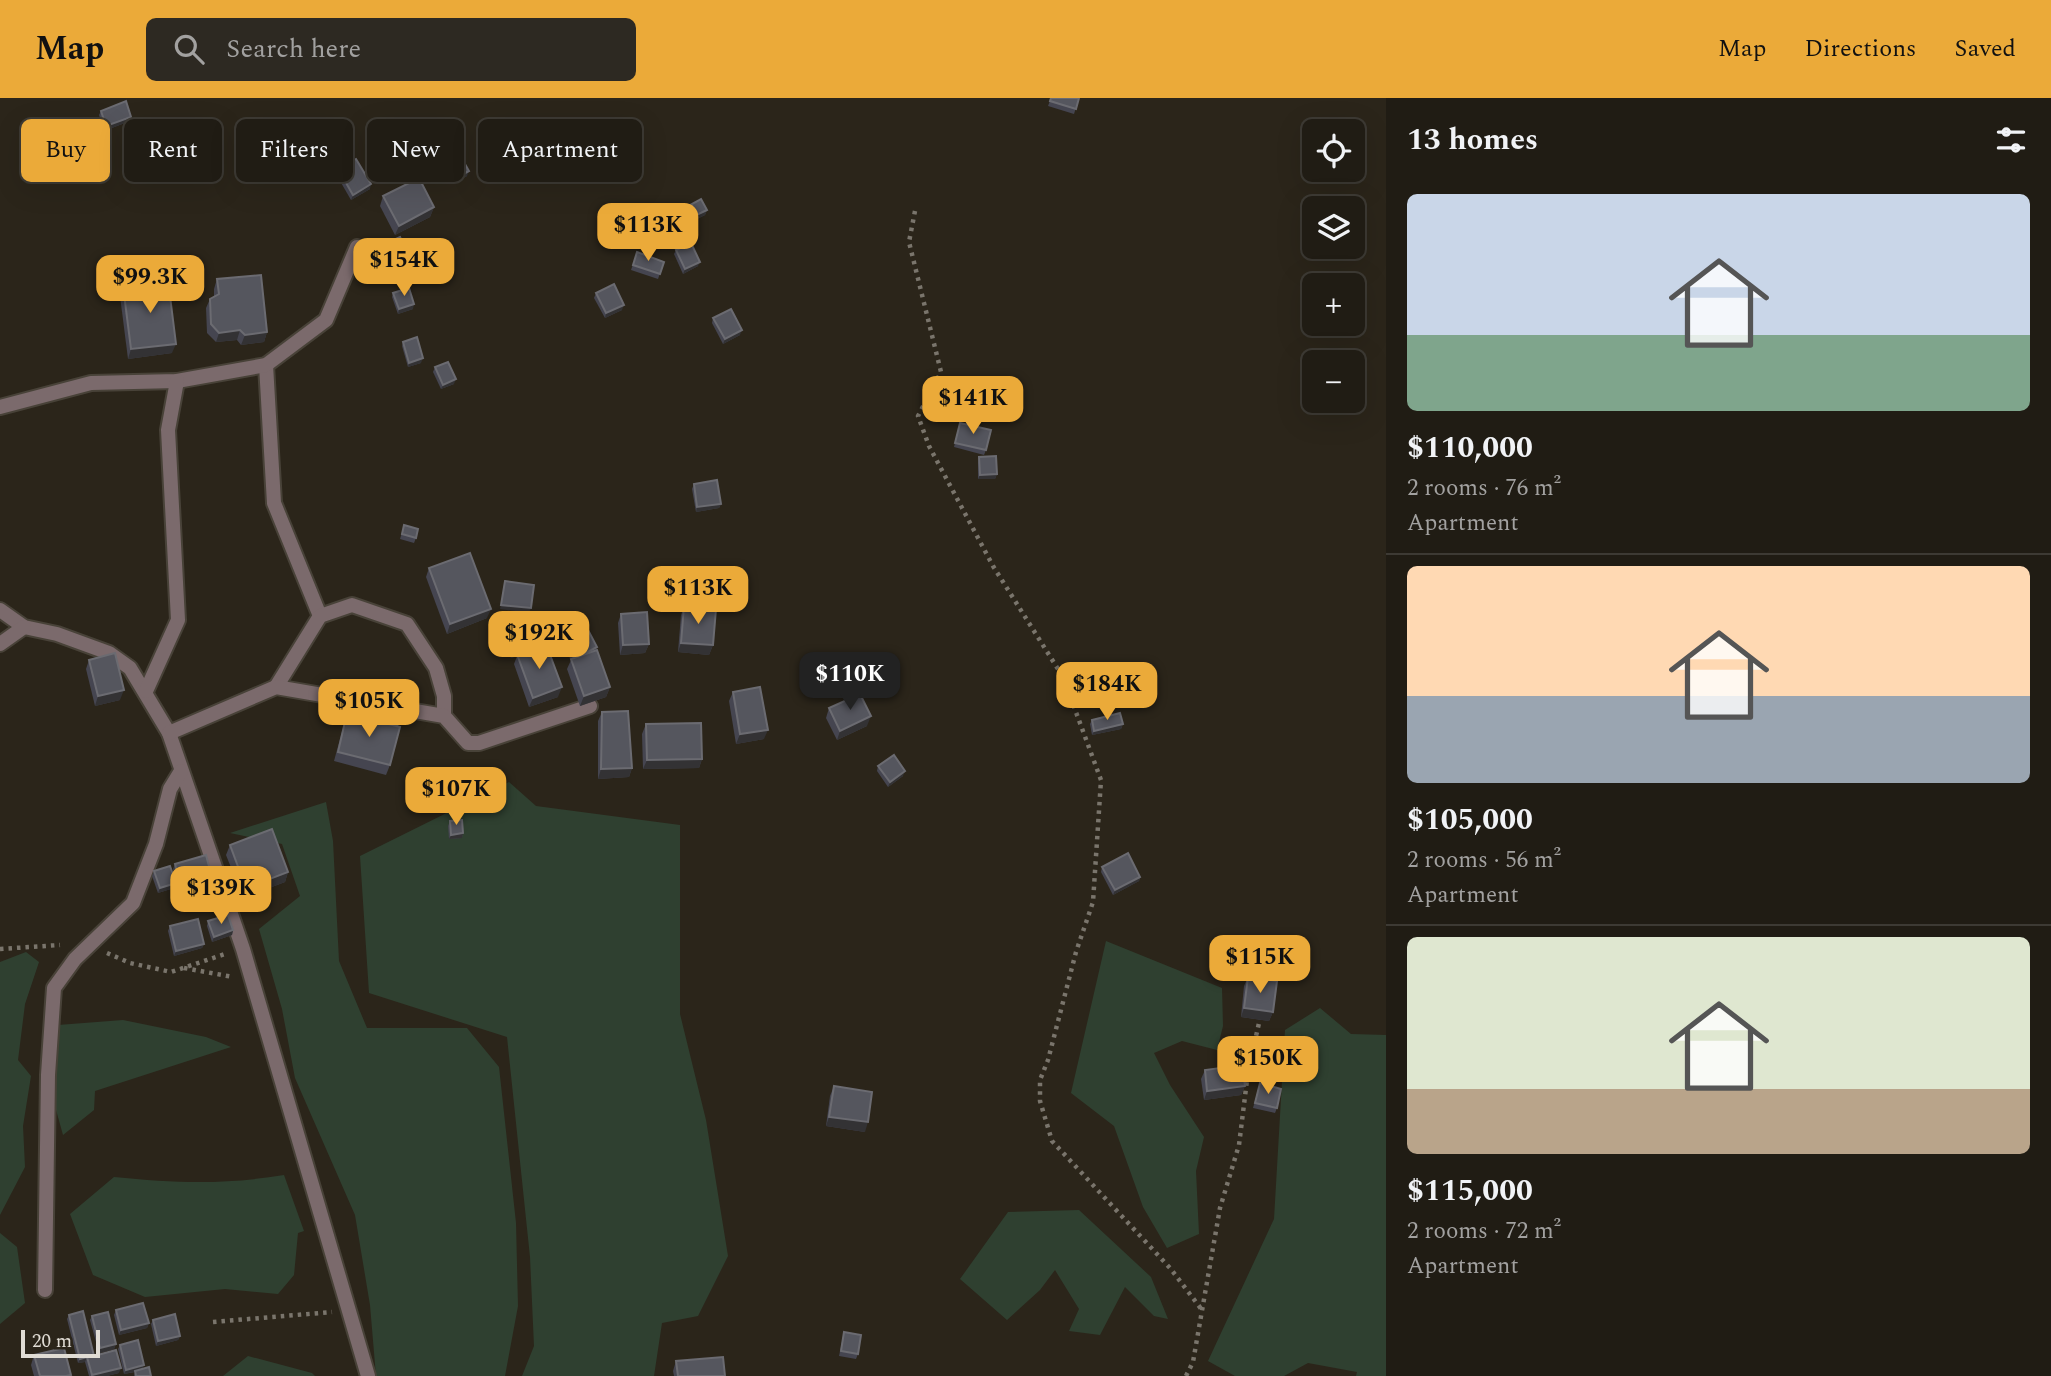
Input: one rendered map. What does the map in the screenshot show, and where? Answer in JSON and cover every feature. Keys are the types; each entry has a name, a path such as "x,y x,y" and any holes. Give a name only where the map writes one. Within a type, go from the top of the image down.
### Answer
{"street":[{"path":"0,407 91,383 177,380 266,365 326,320 357,247"},
{"path":"266,365 274,503 320,616"},
{"path":"146,691 178,620 168,430 177,380"},
{"path":"276,687 320,616 352,606 407,624 436,668 444,696 444,716"},
{"path":"0,610 24,626 57,634 109,653 130,668 169,733 243,949 346,1311 368,1376"},
{"path":"0,644 24,626"},
{"path":"169,733 276,687 444,716 468,743 479,743 590,706"},
{"path":"45,1290 48,1081 54,988 86,948 133,903 156,844 170,789 181,771"}],"path":[{"path":"915,211 909,242 941,372 918,416 929,446 993,566 1063,677 1101,780 1093,902 1040,1080 1040,1101 1052,1141 1170,1268 1202,1310"},
{"path":"0,949 41,945 86,948 171,972 243,949"},
{"path":"183,968 228,978 237,976"},
{"path":"1186,1376 1193,1362 1220,1208 1239,1145 1248,1072 1259,1023"},
{"path":"213,1322 346,1311"}],"green space":[{"path":"509,782 536,806 680,825 680,1014 706,1120 728,1256 698,1316 662,1323 654,1376 522,1376 534,1346 530,1257 507,1037 369,993 360,856"},
{"path":"326,802 333,841 339,961 367,1028 467,1028 499,1067 516,1223 518,1306 505,1376 376,1376 370,1305 355,1215 295,1078 282,1009 259,929 300,896 282,844 230,833"},
{"path":"1106,941 1222,988 1223,1026 1217,1050 1182,1041 1154,1053 1170,1085 1204,1137 1196,1171 1199,1234 1167,1248 1143,1207 1114,1126 1071,1093"},
{"path":"26,952 39,962 25,1004 18,1060 31,1076 23,1126 25,1167 0,1215 0,962"},
{"path":"1320,1008 1351,1034 1386,1035 1386,1376 1356,1376 1357,1372 1308,1363 1284,1376 1235,1376 1208,1361 1274,1219 1285,1030"},
{"path":"123,1020 206,1037 231,1047 95,1091 94,1110 63,1135 48,1081 58,1025"},
{"path":"284,1175 304,1231 298,1233 294,1275 278,1294 225,1289 145,1297 93,1275 70,1214 114,1177 199,1182"},
{"path":"1079,1210 1151,1277 1168,1319 1154,1316 1125,1287 1100,1335 1069,1331 1079,1309 1055,1270 1040,1290 1007,1320 960,1279 1008,1212"},
{"path":"0,1233 17,1247 25,1303 0,1324"},
{"path":"248,1356 312,1373 315,1376 223,1376"}],"building":[{"path":"1051,98 1079,98 1076,109 1050,101"},
{"path":"126,101 131,117 110,125 110,119 104,119 101,111"},
{"path":"356,159 367,182 371,184 353,195 346,182 353,182 353,161"},
{"path":"411,182 421,182 434,207 399,226 383,196"},
{"path":"701,199 707,210 686,220 681,210"},
{"path":"400,237 411,261 385,272 375,248"},
{"path":"691,243 700,262 685,269 676,250"},
{"path":"637,252 664,262 660,274 633,265"},
{"path":"261,275 267,332 245,335 240,330 219,333 211,324 210,299 219,294 217,279"},
{"path":"168,280 176,344 131,349 123,286"},
{"path":"614,284 624,305 606,313 596,293"},
{"path":"409,288 414,304 399,309 393,293"},
{"path":"731,309 742,330 725,339 713,318"},
{"path":"417,337 423,358 409,363 403,342"},
{"path":"448,362 456,379 443,385 435,367"},
{"path":"960,423 991,430 986,450 955,443"},
{"path":"996,456 997,474 980,475 979,457"},
{"path":"717,480 721,504 697,507 694,484"},
{"path":"404,525 418,529 416,538 402,534"},
{"path":"470,553 491,609 450,624 429,568"},
{"path":"505,581 534,585 531,608 501,605"},
{"path":"684,606 716,609 713,645 681,643"},
{"path":"647,612 649,644 623,645 621,614"},
{"path":"529,626 536,645 512,653 506,635"},
{"path":"588,630 597,647 574,658 566,642"},
{"path":"546,644 562,687 533,698 517,654"},
{"path":"597,650 610,687 584,696 571,659"},
{"path":"115,653 124,690 98,696 89,660"},
{"path":"760,687 768,730 740,734 733,692"},
{"path":"860,694 871,716 840,731 829,708"},
{"path":"381,711 400,718 397,726 377,720"},
{"path":"628,711 632,768 601,769 602,712"},
{"path":"347,713 400,727 390,765 338,752"},
{"path":"1120,713 1123,724 1094,731 1092,720"},
{"path":"701,723 702,759 647,760 646,724"},
{"path":"894,755 905,771 890,782 878,766"},
{"path":"462,820 463,833 451,835 450,821"},
{"path":"272,829 288,872 246,888 230,845"},
{"path":"1128,853 1140,877 1115,890 1102,867"},
{"path":"206,855 211,874 180,883 175,864"},
{"path":"170,866 176,883 160,888 154,871"},
{"path":"228,915 233,930 214,937 208,921"},
{"path":"198,919 204,944 176,951 170,926"},
{"path":"1248,977 1277,981 1273,1012 1244,1008"},
{"path":"1272,1051 1283,1055 1276,1073 1265,1068"},
{"path":"1242,1065 1245,1086 1207,1091 1205,1070"},
{"path":"1260,1083 1281,1089 1277,1108 1255,1103"},
{"path":"834,1086 872,1092 868,1122 829,1117"},
{"path":"143,1303 149,1323 121,1330 116,1310"},
{"path":"83,1311 94,1356 116,1350 121,1368 92,1375 87,1357 80,1359 69,1315"},
{"path":"108,1312 116,1344 100,1348 92,1316"},
{"path":"175,1314 180,1336 158,1341 153,1320"},
{"path":"844,1332 861,1335 858,1354 841,1351"},
{"path":"138,1340 144,1365 126,1370 120,1345"},
{"path":"64,1348 71,1375 40,1376 34,1355"},
{"path":"723,1357 725,1376 678,1376 676,1361"},
{"path":"149,1367 151,1376 136,1376 135,1371"}]}
